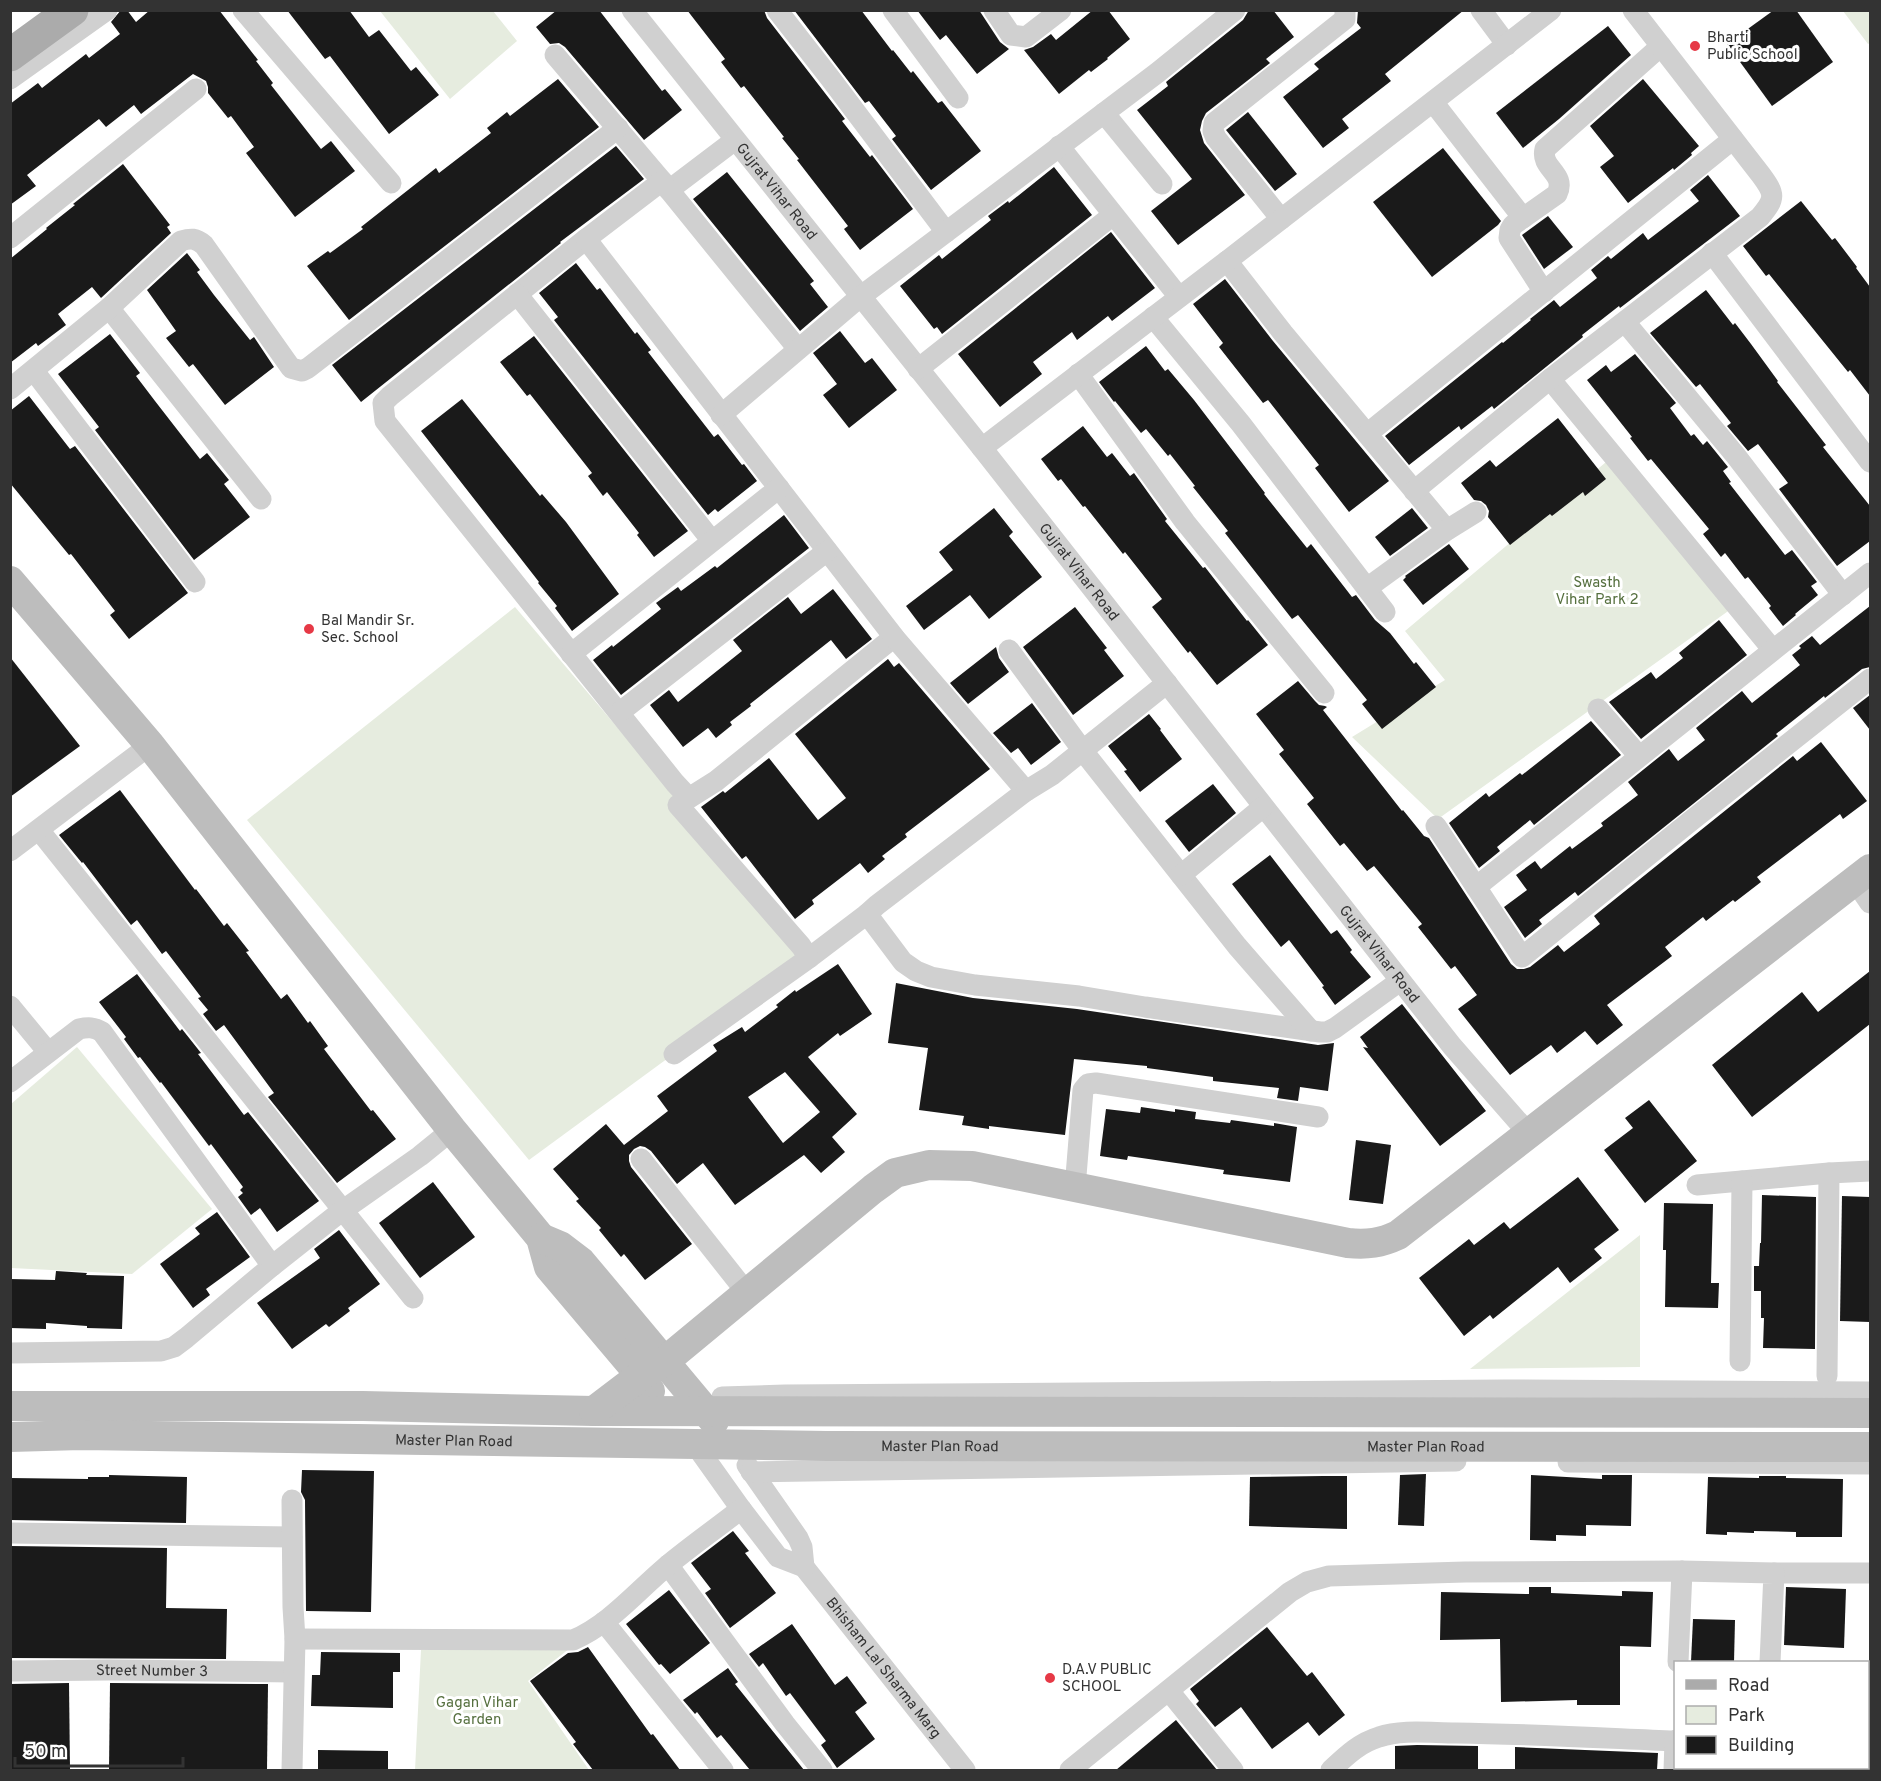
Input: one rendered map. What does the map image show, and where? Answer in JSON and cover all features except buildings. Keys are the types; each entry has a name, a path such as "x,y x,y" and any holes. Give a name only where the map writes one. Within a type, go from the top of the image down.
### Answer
{"main road":[{"path":"10,55 72,10"},
{"path":"10,581 150,746 452,1130 541,1238 549,1267 652,1369 701,1405 731,1443"},
{"path":"594,1412 652,1369 873,1189 895,1173 929,1165 972,1166 1348,1244 1365,1245 1383,1242 1398,1235 1529,1134 1865,884"},
{"path":"652,1369 665,1411 694,1443"},
{"name":"Master Plan Road","path":"10,1406 363,1406 594,1412 665,1411 701,1405 1870,1413"},
{"name":"Master Plan Road","path":"10,1437 81,1435 827,1446 1870,1447"}],"street":[{"path":"10,79 107,10"},
{"path":"243,10 391,183"},
{"name":"Gujrat Vihar Road","path":"632,10 982,448 1400,981 1452,1046 1529,1134"},
{"path":"777,10 946,232"},
{"path":"893,10 958,98"},
{"path":"993,10 1011,35 1026,37 1061,10"},
{"path":"721,415 860,297 1104,113 1235,10"},
{"path":"1281,219 1216,138 1213,131 1214,123 1346,19 1345,10"},
{"path":"1480,10 1507,45"},
{"path":"982,448 1551,10"},
{"path":"1413,491 1550,379 1760,217 1771,204 1772,190 1633,10"},
{"path":"1544,291 1509,238 1513,225 1557,194 1560,186 1559,179 1547,164 1544,156 1545,148 1661,46"},
{"path":"555,55 618,128 798,349"},
{"path":"10,238 196,89"},
{"path":"1433,102 1523,218"},
{"path":"1104,113 1162,184"},
{"path":"10,389 109,308 181,241 190,238 204,245 291,368 302,371 618,128"},
{"path":"1367,434 1733,139"},
{"path":"689,798 385,421 383,403 586,239 735,140"},
{"path":"1059,146 1179,297"},
{"path":"918,369 1113,215"},
{"path":"586,239 894,637 1026,791"},
{"path":"1713,253 1870,462"},
{"path":"1227,261 1447,530"},
{"path":"516,294 712,541"},
{"path":"109,308 261,499"},
{"path":"1153,317 1241,424 1385,612"},
{"path":"1625,322 1736,456 1843,595"},
{"path":"34,371 195,582"},
{"path":"1078,374 1185,522 1324,693"},
{"path":"1550,379 1773,650"},
{"path":"571,654 779,488"},
{"path":"1367,588 1447,530 1476,512"},
{"path":"620,712 826,550"},
{"path":"1476,887 1870,573"},
{"path":"808,958 801,946 678,805 716,781 894,637"},
{"path":"1009,650 1083,751 1237,946 1311,1031"},
{"path":"1436,826 1522,957 1870,679"},
{"path":"674,1054 867,914 1026,791 1052,775 1167,683"},
{"path":"1598,709 1638,756"},
{"path":"10,851 150,746"},
{"path":"1181,875 1263,807"},
{"path":"39,830 413,1298"},
{"path":"867,914 903,962 916,971 932,977 975,985 1079,996 1311,1031 1327,1032 1335,1028 1400,981"},
{"path":"10,1006 48,1052"},
{"path":"10,1082 79,1029 96,1028 102,1032 272,1266"},
{"path":"1075,1188 1083,1089 1088,1084 1318,1117"},
{"path":"10,1353 161,1351 174,1347 272,1266 452,1130"},
{"path":"641,1159 747,1293"},
{"path":"1697,1185 1870,1171"},
{"path":"1827,1376 1829,1173"},
{"path":"1740,1361 1742,1181"},
{"path":"701,1405 797,1395 1504,1390 1870,1392"},
{"name":"Bhisham Lal Sharma Marg","path":"694,1443 778,1557 804,1567"},
{"name":"Bhisham Lal Sharma Marg","path":"731,1443 798,1538 802,1547 804,1567 965,1770"},
{"path":"752,1472 1473,1461 1870,1464"},
{"path":"292,1500 295,1638 292,1770"},
{"path":"295,1638 573,1640 587,1634 604,1622 668,1565 741,1509"},
{"path":"10,1533 292,1537"},
{"path":"668,1565 785,1724 822,1770"},
{"path":"1678,1661 1682,1571"},
{"path":"1070,1770 1290,1593 1307,1582 1329,1576 1682,1571 1870,1573"},
{"path":"1770,1661 1774,1573"},
{"path":"604,1622 723,1770"},
{"name":"Street Number 3","path":"10,1671 293,1672"},
{"path":"1169,1691 1233,1770"},
{"path":"1330,1770 1365,1742 1398,1733 1674,1740"},
{"path":"1869,1770 1870,1751"}],"green space":[{"path":"380,11 493,11 517,41 450,99"},
{"path":"1843,11 1870,11 1870,43 1868,44"},
{"name":"Swasth Vihar Park 2","path":"1612,457 1714,585 1745,599 1438,819 1352,737 1445,680 1405,631"},
{"path":"515,607 810,954 529,1160 247,820"},
{"path":"77,1047 212,1209 132,1274 11,1268 11,1104"},
{"path":"1640,1235 1640,1367 1470,1369"},
{"name":"Gagan Vihar Garden","path":"574,1645 528,1681 589,1770 415,1770 421,1650"}],"place":[{"name":"Bharti Public School","path":"1695,46"},
{"name":"Bal Mandir Sr. Sec. School","path":"309,629"},
{"name":"D.A.V PUBLIC SCHOOL","path":"1050,1678"}]}
